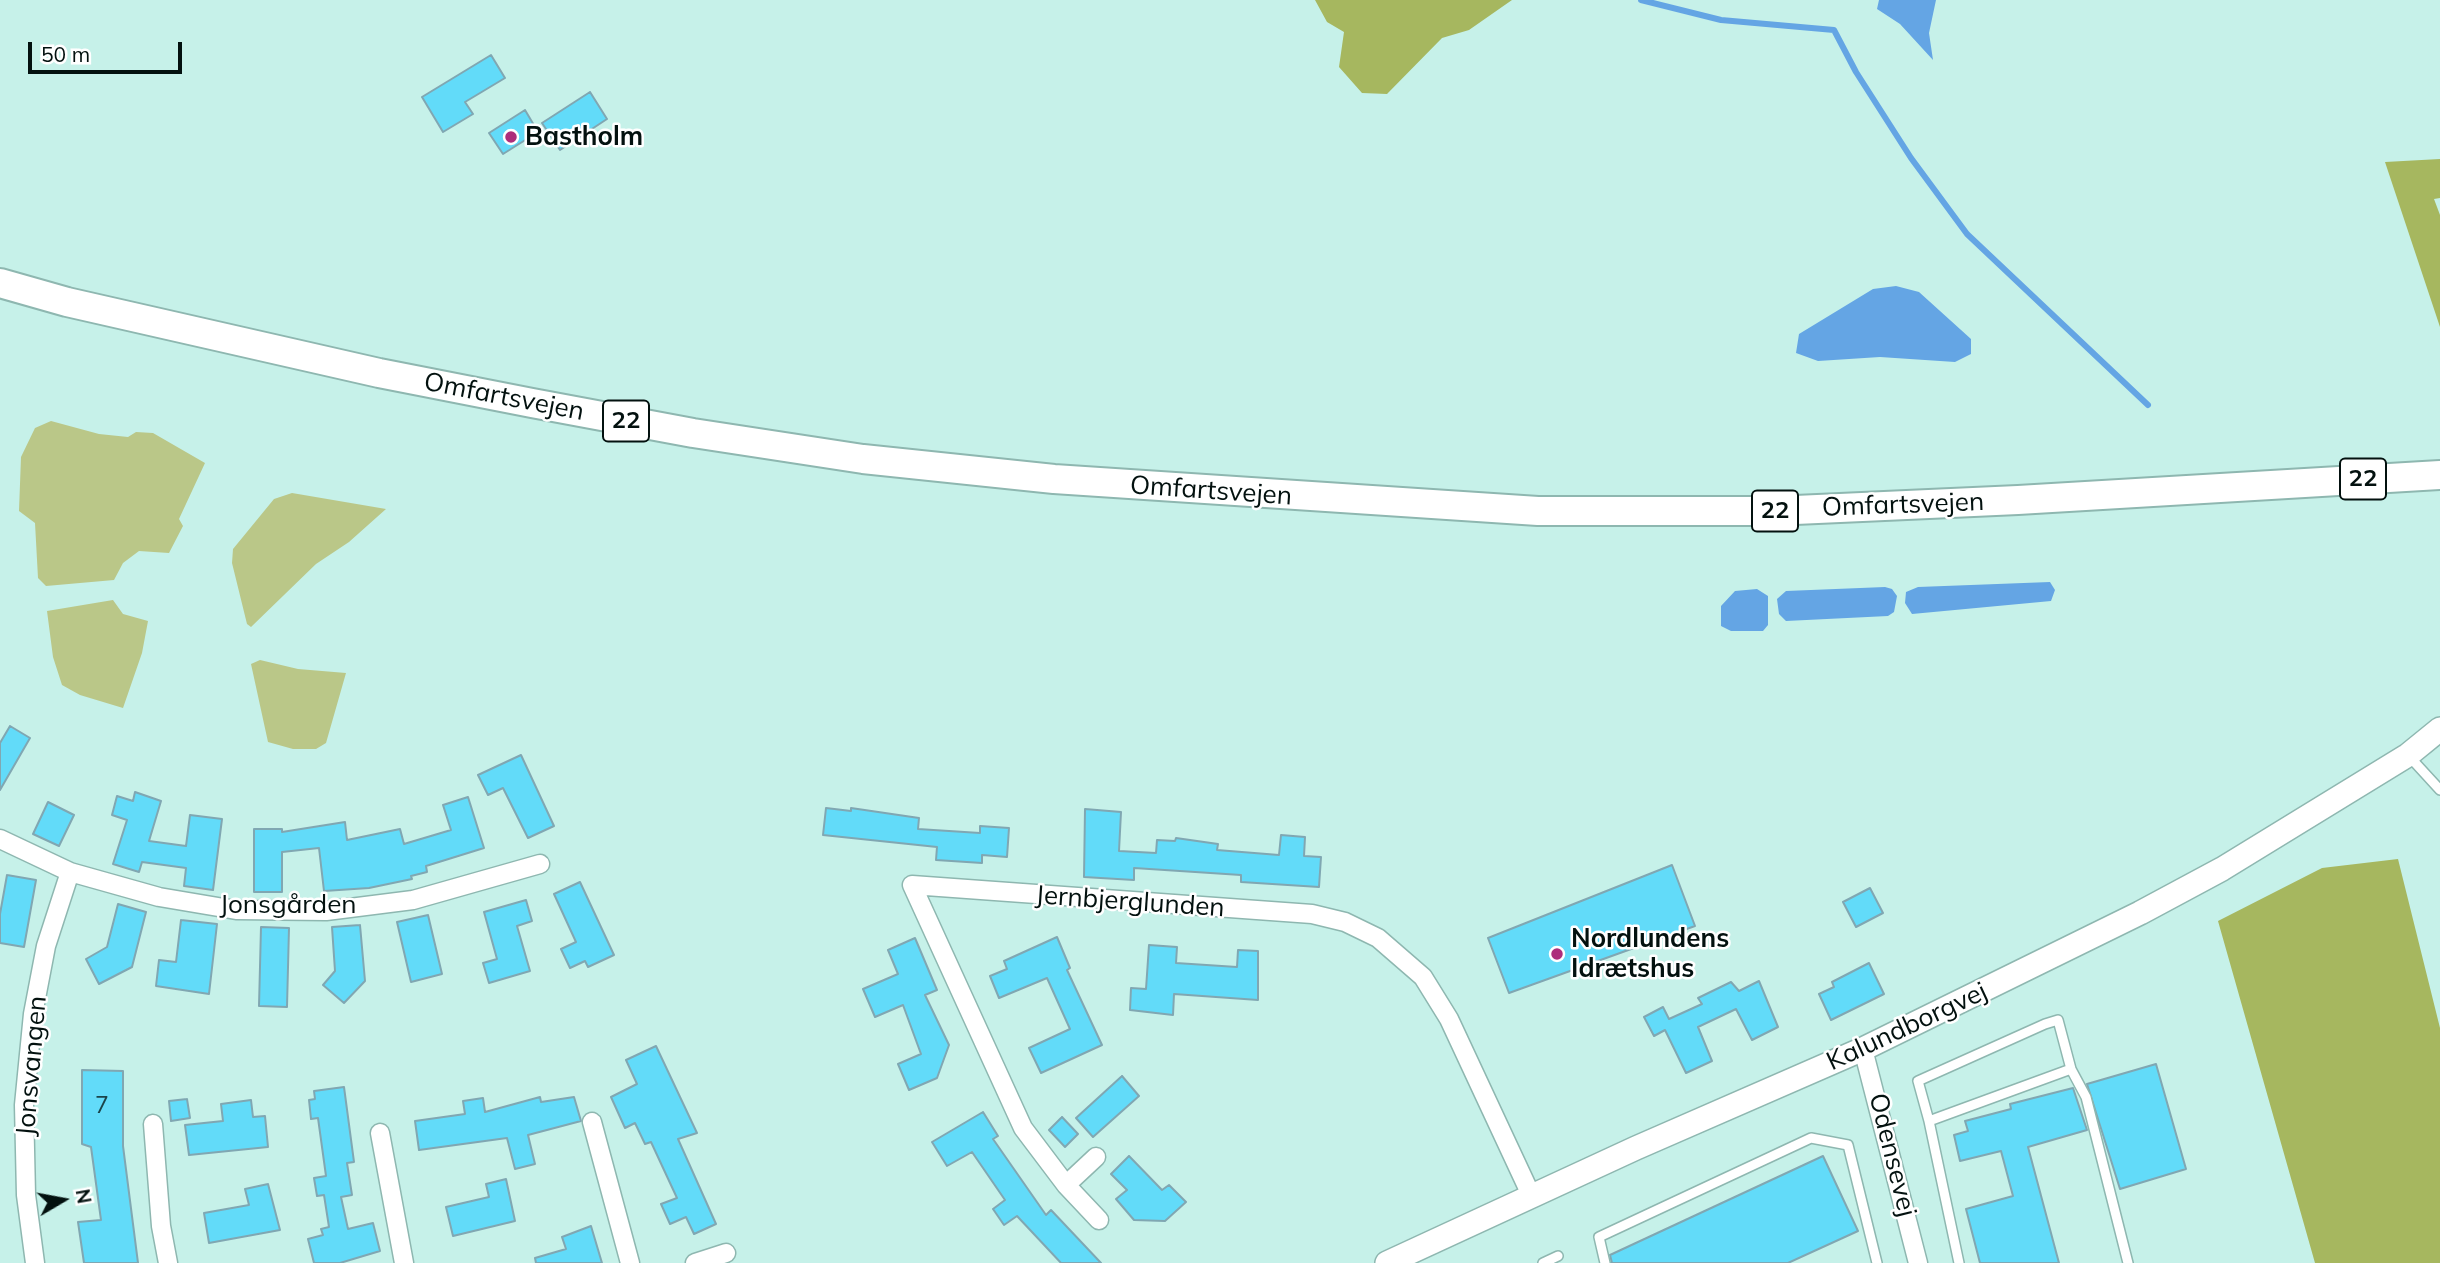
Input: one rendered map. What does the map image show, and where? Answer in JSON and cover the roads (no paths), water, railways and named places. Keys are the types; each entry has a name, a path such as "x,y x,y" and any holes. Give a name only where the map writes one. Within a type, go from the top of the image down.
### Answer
{"main road":[{"name":"Omfartsvejen","path":"0,283 67,302 379,373 693,433 863,459 1067,480 1538,511 1773,511 2018,500 2440,475"}],"street":[{"name":"Kalundborgvej","path":"1387,1263 1531,1195 1863,1049 1999,984 2222,869 2408,755 2440,729"},
{"name":"Jonsgården","path":"0,839 70,872 159,897 236,910 326,911 413,900 540,864"},
{"name":"Jonsvangen","path":"35,1263 26,1195 24,1105 33,1014 47,946 70,872"},
{"name":"Jernbjerglunden","path":"1099,1220 1066,1185 1023,1128 912,885 1312,914 1345,922 1378,938 1423,977 1450,1019 1531,1195"},
{"name":"Odensevej","path":"1863,1049 1918,1263"},
{"path":"592,1122 630,1263"},
{"path":"153,1124 161,1226 168,1263"},
{"path":"380,1133 404,1263"},
{"path":"1066,1185 1096,1157"},
{"path":"695,1263 726,1253"}],"lane":[{"path":"2408,755 2440,790"},
{"path":"1959,1263 1929,1121 1917,1081 2058,1020 2071,1069 2086,1097 2128,1263"},
{"path":"1929,1121 2071,1069"},
{"path":"1605,1263 1600,1237 1811,1138 1848,1145 1877,1263"},
{"path":"1543,1263 1558,1256"}],"water":[{"path":"1879,0 1936,0 1929,33 1933,60 1900,24 1877,9"},
{"path":"1896,286 1919,292 1971,339 1971,354 1955,362 1880,357 1818,361 1796,353 1799,334 1873,289"},
{"path":"2050,582 2055,590 2051,601 1912,614 1905,603 1906,592 1918,587"},
{"path":"1885,587 1892,589 1897,596 1894,612 1888,616 1786,621 1779,614 1777,599 1786,591"},
{"path":"1757,589 1768,596 1768,625 1763,631 1731,631 1721,626 1721,606 1735,591"}],"waterway":[{"path":"1641,0 1721,20 1834,30 1856,72 1911,158 1967,234 2148,405"}],"place":[{"name":"Bastholm","path":"511,137"},
{"name":"Nordlundens Idrætshus","path":"1557,954"}]}
